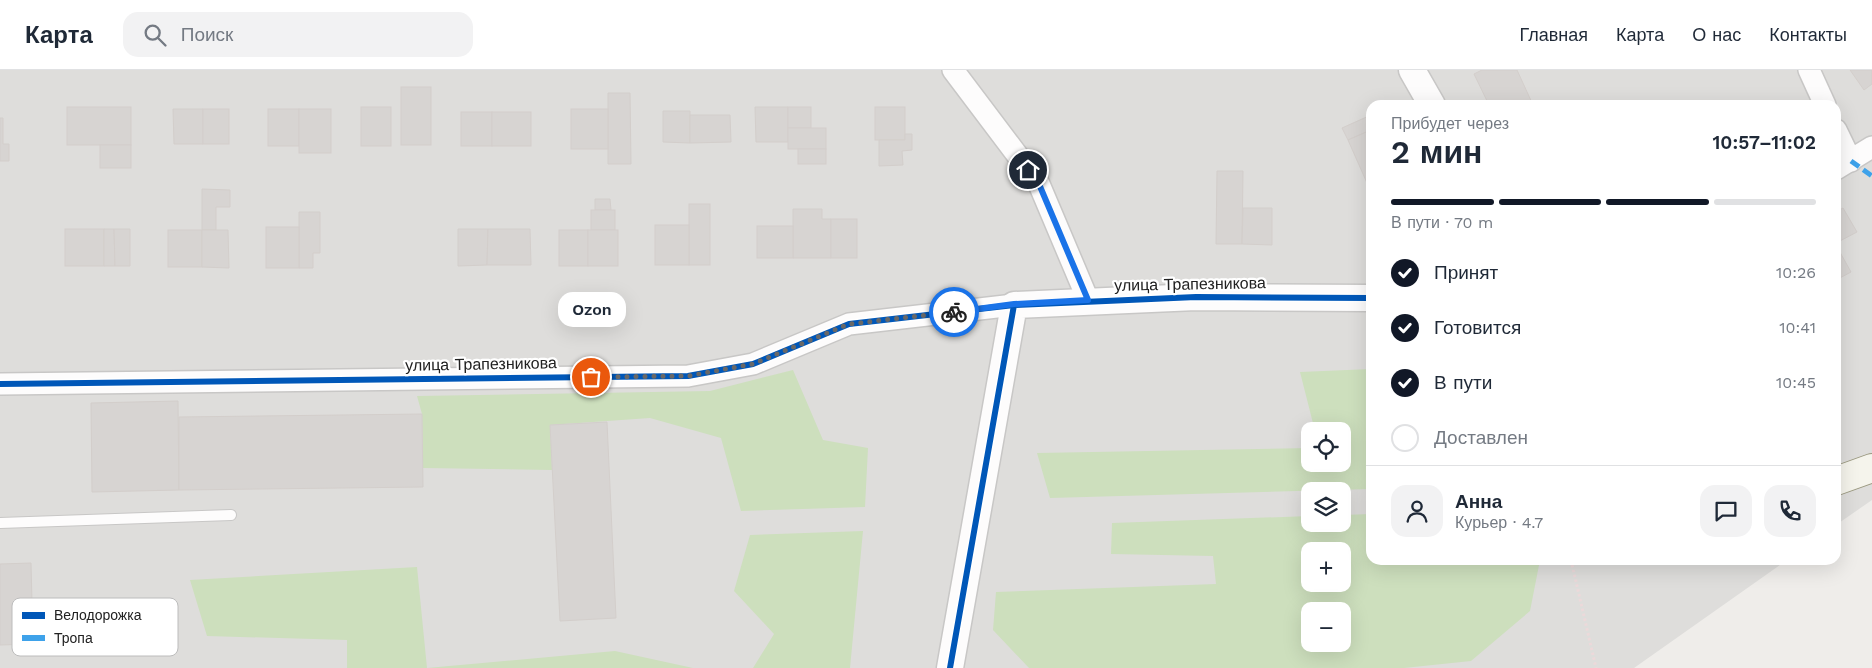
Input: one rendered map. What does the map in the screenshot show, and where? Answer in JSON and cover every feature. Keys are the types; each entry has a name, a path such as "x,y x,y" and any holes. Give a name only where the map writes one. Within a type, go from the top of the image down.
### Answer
{"main road":[{"path":"1841,479 1872,468"}],"street":[{"path":"953,70 1039,184 1088,300"},
{"path":"1412,70 1429,100"},
{"path":"1809,70 1823,100"},
{"path":"1843,165 1872,147"},
{"name":"улица Трапезникова","path":"0,384 688,376 753,364 849,324 1014,304 1196,297 1366,298"},
{"path":"950,668 1014,304"}],"lane":[{"path":"0,523 231,516"}],"path":[{"path":"1572,565 1596,668"}],"shaded area":[{"path":"0,70 1872,70 1872,500 1841,522 1841,100 1366,100 1366,565 1780,565 1634,668 0,668"}],"green space":[{"path":"1366,369 1366,489 1351,490 1351,482 1301,482 1301,491 1050,498 1037,453 1301,448 1301,472 1351,472 1351,422 1313,422 1300,372"},
{"path":"793,370 823,440 868,448 865,507 741,511 721,438 650,418 550,425 552,470 423,468 422,414 417,396 710,391"},
{"path":"1366,514 1366,565 1539,565 1530,611 1471,661 1404,668 1029,668 993,630 996,592 1216,584 1213,556 1111,554 1112,523 1301,516 1301,532 1351,532 1351,515"},
{"path":"863,531 850,668 753,668 774,634 734,591 750,535"},
{"path":"417,567 427,668 347,668 347,640 207,636 190,580"},
{"path":"615,651 693,668 427,668"}],"building":[{"path":"1482,70 1517,70 1531,100 1487,100 1474,74"},
{"path":"1850,70 1872,70 1872,84 1864,90"},
{"path":"401,87 431,87 431,145 401,145"},
{"path":"608,93 630,93 631,164 608,164"},
{"path":"67,107 131,107 131,145 67,145"},
{"path":"361,107 391,107 391,146 361,146"},
{"path":"755,107 788,107 788,142 756,142"},
{"path":"788,107 811,107 811,128 788,128"},
{"path":"875,107 905,107 905,140 875,140"},
{"path":"173,109 203,109 203,144 174,144"},
{"path":"203,109 229,109 229,144 203,144"},
{"path":"268,109 299,109 299,146 268,146"},
{"path":"299,109 331,109 331,153 299,153"},
{"path":"571,109 608,109 608,149 571,149"},
{"path":"663,111 690,111 690,143 663,142"},
{"path":"461,112 492,112 492,146 461,146"},
{"path":"492,112 531,112 531,146 492,146"},
{"path":"690,115 730,115 731,142 690,143"},
{"path":"1366,117 1366,132 1348,140 1342,128"},
{"path":"0,118 3,118 3,144 9,144 9,161 0,161"},
{"path":"788,128 826,128 826,149 788,149"},
{"path":"1366,132 1366,181 1348,140"},
{"path":"905,134 912,134 912,150 902,151 903,165 879,166 879,140 905,140"},
{"path":"100,145 131,145 131,168 100,168"},
{"path":"798,149 826,149 826,164 798,164"},
{"path":"1217,171 1243,171 1242,244 1216,244"},
{"path":"202,189 230,190 230,207 216,207 216,230 202,230"},
{"path":"595,199 610,199 611,210 595,210"},
{"path":"689,204 710,204 710,265 689,265"},
{"path":"1243,208 1272,208 1272,245 1242,244"},
{"path":"1843,208 1857,232 1841,240 1841,209"},
{"path":"793,209 822,209 822,219 831,219 831,258 793,258"},
{"path":"591,210 615,210 615,230 591,230"},
{"path":"299,212 320,212 320,253 313,253 313,268 299,268"},
{"path":"831,219 857,219 857,258 831,258"},
{"path":"655,225 689,225 689,265 655,265"},
{"path":"757,226 793,226 793,258 757,258"},
{"path":"266,227 299,227 299,268 266,268"},
{"path":"65,229 104,229 104,266 65,266"},
{"path":"104,229 114,229 115,266 104,266"},
{"path":"114,229 130,229 130,266 115,266"},
{"path":"458,229 488,229 487,265 458,266"},
{"path":"488,229 530,229 531,265 487,265"},
{"path":"168,230 202,230 202,267 168,267"},
{"path":"202,230 228,230 229,268 202,267"},
{"path":"559,230 588,230 588,266 559,266"},
{"path":"588,230 618,230 618,266 588,266"},
{"path":"1841,254 1851,272 1841,277"},
{"path":"178,401 179,490 92,492 91,403"},
{"path":"422,414 423,487 179,490 179,417"},
{"path":"607,422 616,618 560,621 550,425"},
{"path":"31,563 32,598 12,598 12,645 0,645 0,564"}],"marked path":[{"path":"1851,161 1872,176"}],"cycle path":[{"path":"0,384 688,376 753,364 849,324 1014,305 1196,297 1366,298"},
{"path":"950,668 1014,305"}],"way so far":[{"path":"591,377 688,376 753,364 849,324 954,312"}],"place":[{"name":"Ozon","path":"591,377"}],"route":[{"path":"954,312 1014,304 1088,300 1039,184 1028,170"}]}
